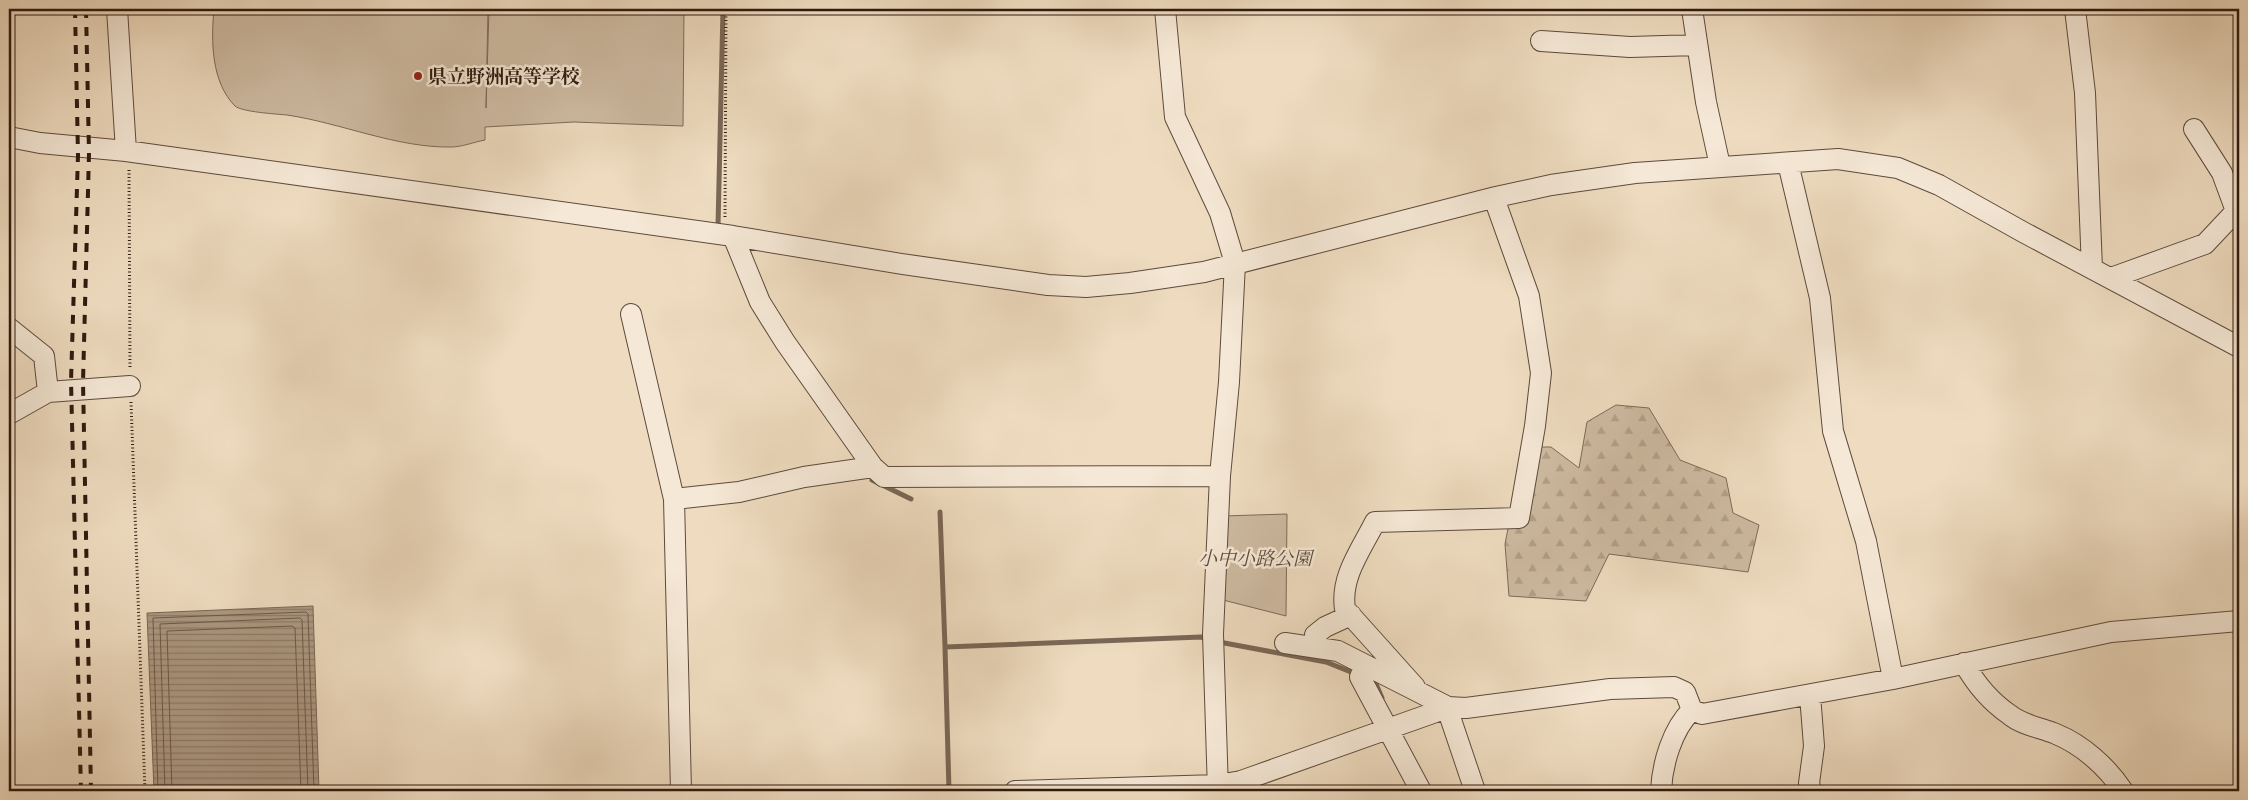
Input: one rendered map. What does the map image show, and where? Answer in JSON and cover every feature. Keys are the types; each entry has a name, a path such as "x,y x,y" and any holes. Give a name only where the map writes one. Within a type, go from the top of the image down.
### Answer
{"street":[{"path":"117,9 126,151"},
{"path":"1165,9 1175,117 1220,213 1235,263 1229,382 1220,476 1213,634 1218,788"},
{"path":"1692,9 1706,102 1720,166"},
{"path":"2075,9 2085,92 2092,269"},
{"path":"1540,41 1630,47 1697,45"},
{"path":"2111,278 2205,244 2237,211 2222,173 2194,129"},
{"path":"9,137 40,143 126,151 733,236 902,264 1048,285 1086,287 1130,283 1204,272 1551,185 1635,173 1838,159 1898,168 1939,184 2092,269 2239,347"},
{"path":"1788,163 1820,298 1833,431 1866,541 1893,679"},
{"path":"1420,693 1404,672 1345,609 1343,595 1346,579 1376,522 1519,518 1535,426 1541,373 1529,296 1494,198"},
{"path":"733,236 765,310 785,342 873,467 884,477 1220,476"},
{"path":"631,314 674,499 681,791"},
{"path":"9,328 44,356 48,392"},
{"path":"9,414 48,392 130,386"},
{"path":"674,499 739,492 804,477 873,467"},
{"path":"1315,647 1316,634 1324,627 1351,616"},
{"path":"1286,643 1338,651 1448,707 1466,708 1610,689 1674,687 1685,692 1692,710 1702,714 1893,679 2110,632 2239,621"},
{"path":"1964,663 1974,680 2010,716 2059,735 2089,754 2113,775 2123,791"},
{"path":"1365,665 1360,677 1421,791"},
{"path":"1810,695 1814,746 1808,783 1811,791"},
{"path":"1015,791 1218,788 1447,708 1475,791"},
{"path":"1661,791 1662,775 1671,746 1685,717 1692,710"}],"path":[{"path":"726,9 725,223 733,236"},
{"path":"126,151 129,162 130,386 145,791"}],"green space":[{"name":"県立野洲高等学校","path":"214,9 488,9 486,108 489,9 684,9 683,126 574,122 485,127 485,140 451,147 410,144 307,119 245,110 235,106 227,96 217,73 213,47"},
{"path":"1616,405 1649,408 1680,460 1726,478 1733,513 1759,525 1748,572 1609,554 1586,601 1509,596 1505,544 1524,447 1551,447 1579,468 1587,422"},
{"name":"小中小路公園","path":"1287,514 1286,616 1223,600 1223,516"}],"water":[{"path":"313,606 319,791 154,791 147,613"}],"waterway":[{"path":"718,226 723,9"},
{"path":"872,480 911,499"},
{"path":"940,512 945,647 1201,637 1208,639"},
{"path":"1219,642 1326,662 1356,674"},
{"path":"945,647 949,791"},
{"path":"1370,681 1376,684 1382,698"}],"railway":[{"path":"75,9 78,155 71,381 81,791"},
{"path":"86,9 89,153 83,382 91,791"}],"place":[{"name":"県立野洲高等学校","path":"418,76"}]}
